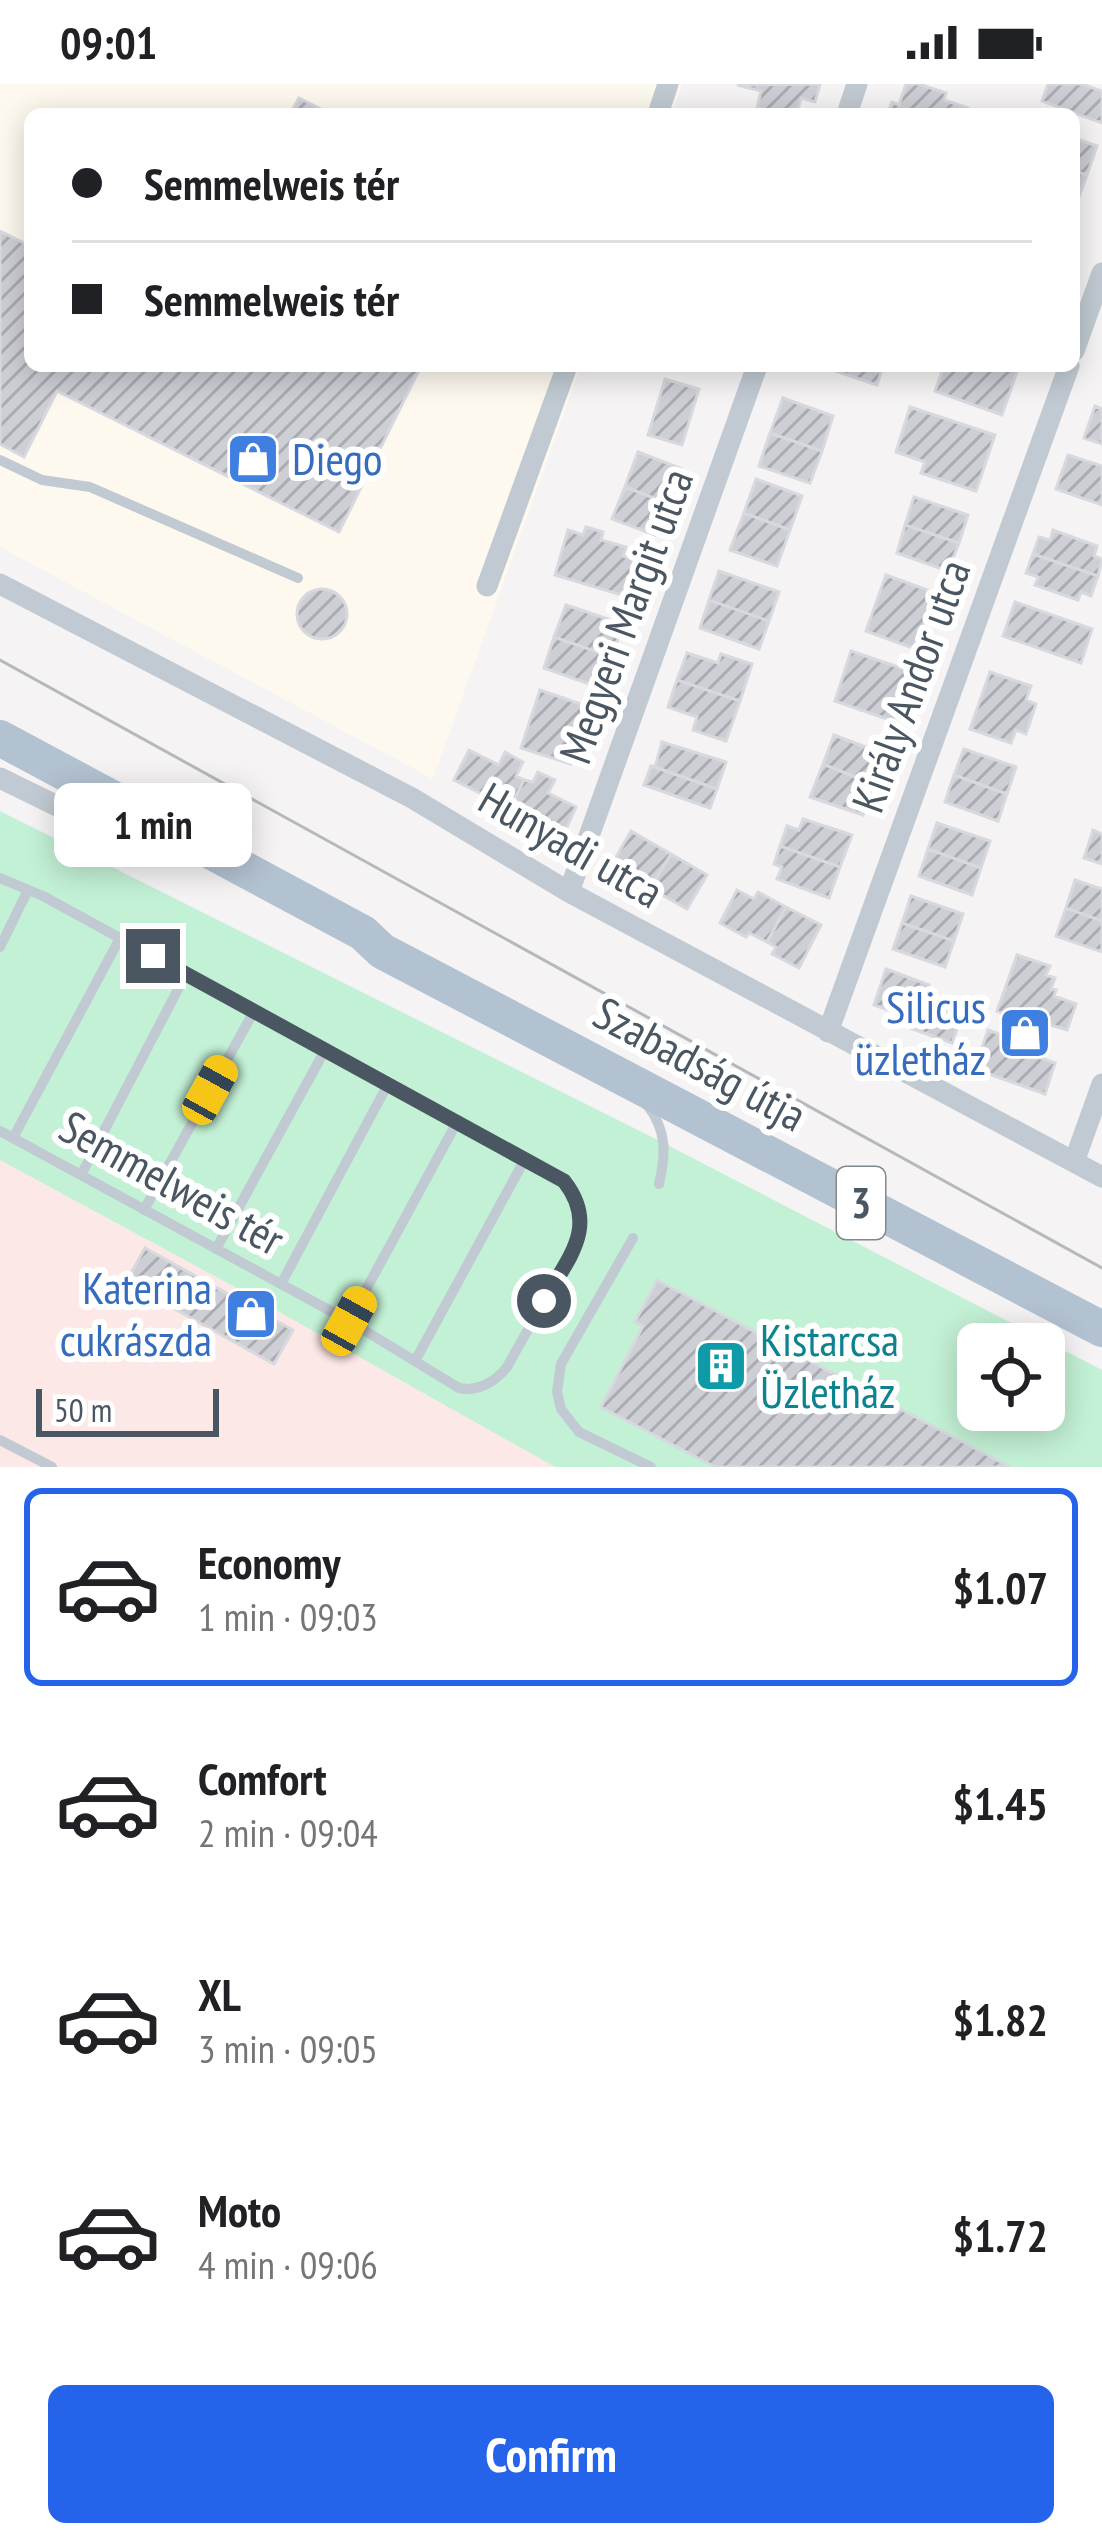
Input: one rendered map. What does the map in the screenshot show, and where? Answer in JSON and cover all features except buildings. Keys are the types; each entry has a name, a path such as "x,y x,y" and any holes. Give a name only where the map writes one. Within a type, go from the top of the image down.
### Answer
{"main road":[{"name":"3","path":"0,738 329,914 363,933 382,951"},
{"name":"3","path":"0,758 356,949 382,951"},
{"name":"Szabadság útja","path":"382,951 1102,1329"}],"street":[{"path":"1080,334 1102,273"},
{"path":"487,586 565,372"},
{"name":"Megyeri Margit utca","path":"569,892 755,372"},
{"name":"Király Andor utca","path":"828,1033 1067,372"},
{"name":"Hunyadi utca","path":"0,584 412,798 569,892 1102,1177"},
{"path":"0,723 309,892 329,914"},
{"path":"0,778 151,852 181,855"},
{"path":"1074,1162 1102,1084"}],"lane":[{"path":"0,460 42,480 90,488 298,578"},
{"name":"Semmelweis tér","path":"0,878 120,938 564,1181 580,1210 580,1236 507,1367 491,1382 459,1388 349,1321 0,1131"},
{"path":"0,947 28,890"},
{"path":"13,1138 120,938"},
{"path":"81,1175 186,974"},
{"path":"144,1210 254,1011"},
{"path":"216,1249 325,1050"},
{"path":"620,1076 661,1125 664,1159 659,1184"},
{"path":"281,1284 388,1084"},
{"path":"349,1321 458,1122"},
{"path":"415,1361 525,1159"},
{"path":"633,1238 561,1364 557,1392 561,1409 579,1432 652,1467"},
{"path":"0,1440 52,1467"}],"shaded area":[{"path":"0,84 682,84 674,108 24,108 24,372 579,372 433,779 0,547"},
{"path":"0,1160 244,1292 555,1467 0,1467"}],"green space":[{"path":"0,811 648,1135 1011,1323 957,1323 957,1431 1065,1431 1065,1351 1102,1370 1102,1467 555,1467 0,1160"}],"tram line":[{"path":"0,660 1102,1268"}],"place":[{"name":"Diego","path":"253,459"},
{"name":"Silicus üzletház","path":"1025,1033"},
{"name":"Katerina cukrászda","path":"251,1314"},
{"name":"Kistarcsa Üzletház","path":"721,1366"}],"route":[{"path":"153,956 564,1181 577,1199 580,1236 544,1301"}]}
